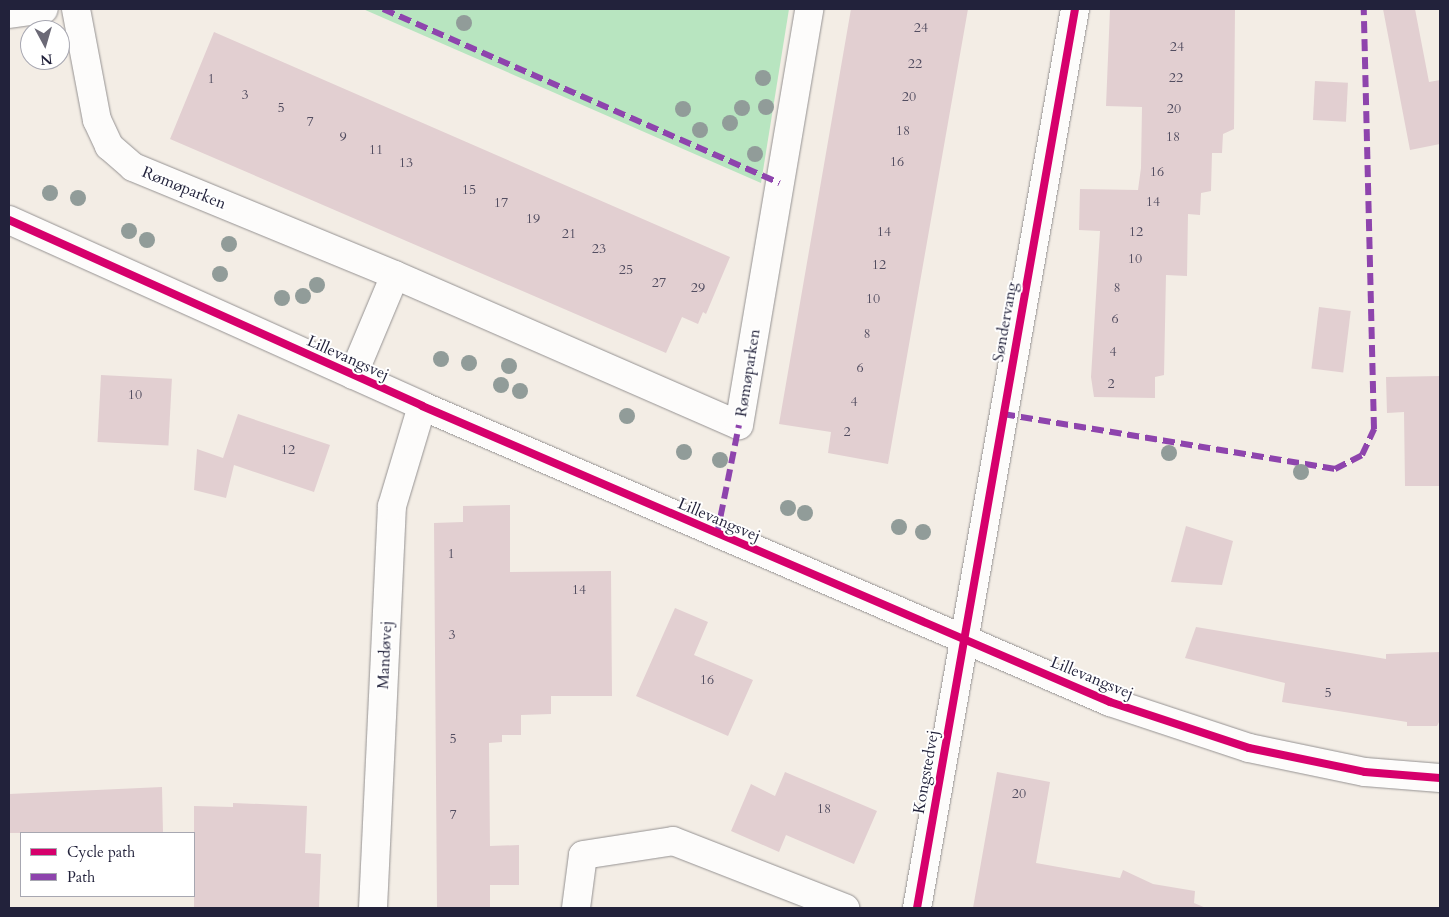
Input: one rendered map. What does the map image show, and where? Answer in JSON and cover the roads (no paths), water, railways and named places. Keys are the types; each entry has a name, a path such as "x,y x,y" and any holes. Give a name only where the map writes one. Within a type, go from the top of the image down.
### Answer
{"street":[{"path":"9,14 44,9"},
{"name":"Rømøparken","path":"76,9 97,120 109,146 133,167 395,275 739,425 809,9"},
{"name":"Søndervang","path":"963,640 1075,9"},
{"name":"Lillevangsvej","path":"9,220 353,376 1110,702 1249,748 1365,772 1440,778"},
{"path":"353,376 395,275"},
{"name":"Mandøvej","path":"373,908 392,506 422,406"},
{"name":"Kongstedvej","path":"917,908 963,640"},
{"path":"576,908 583,855 673,841 845,908"}]}
